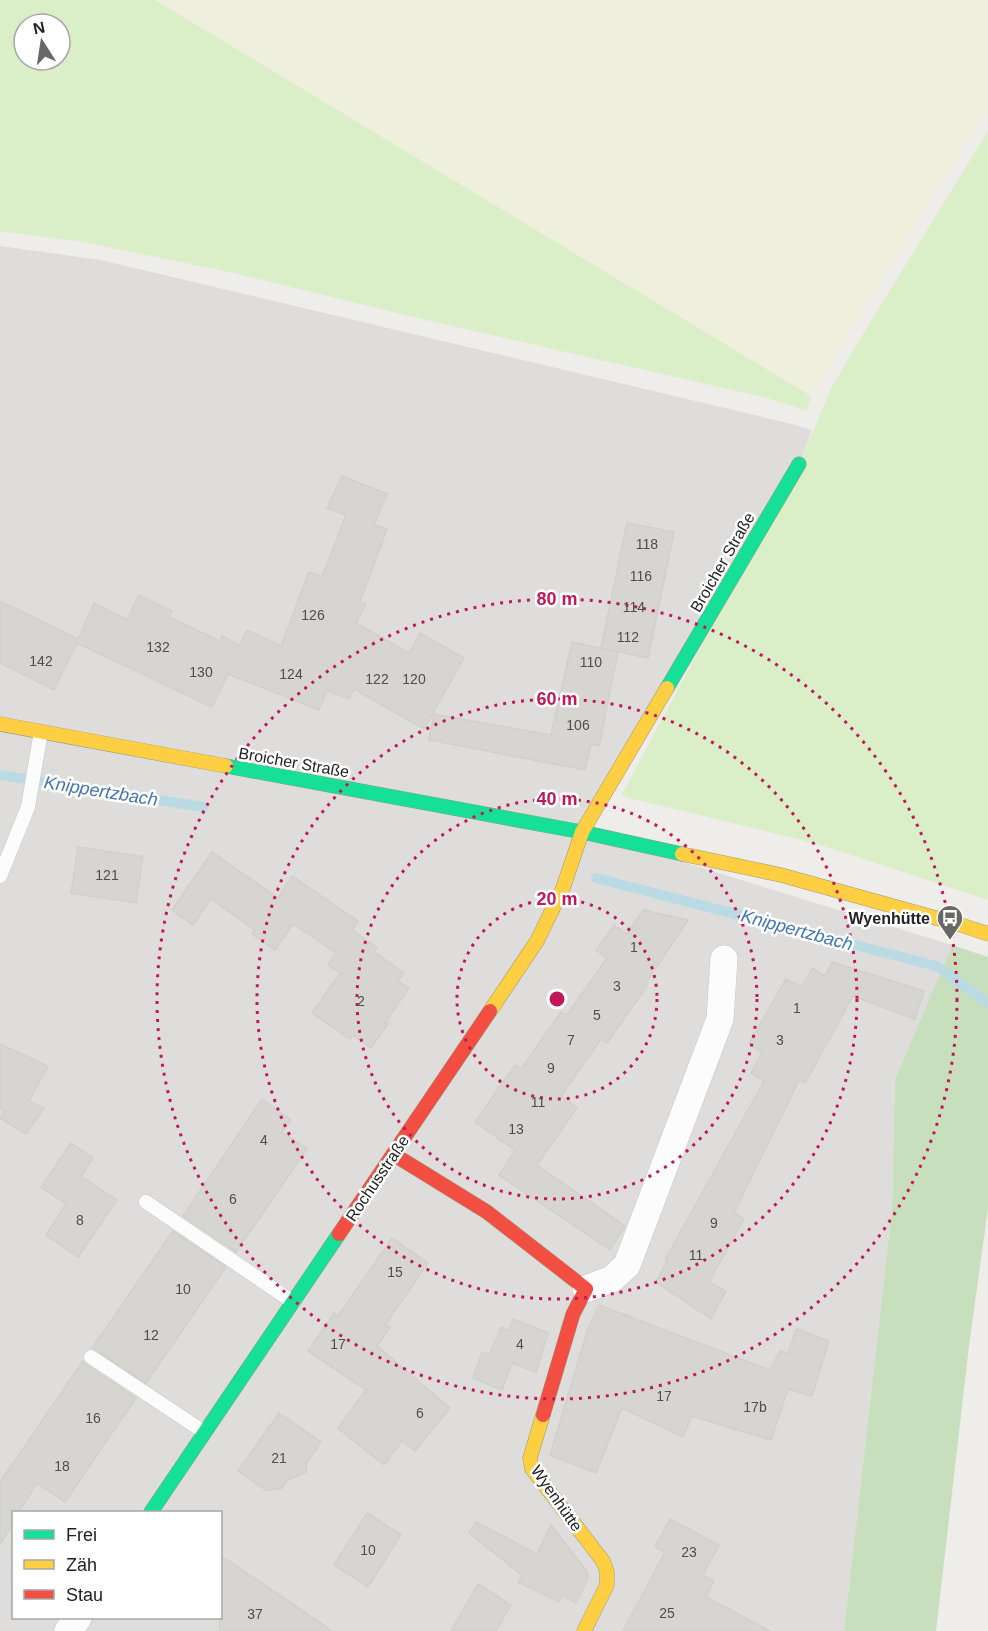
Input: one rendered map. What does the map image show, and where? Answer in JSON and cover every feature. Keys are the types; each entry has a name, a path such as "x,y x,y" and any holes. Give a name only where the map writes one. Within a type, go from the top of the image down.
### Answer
{"street":[{"name":"Broicher Straße","path":"582,832 799,464"},
{"name":"Broicher Straße","path":"0,724 582,832 781,875 988,934"},
{"name":"Rochusstraße","path":"152,1511 537,941 563,888 582,832"},
{"path":"393,1154 487,1212 586,1289 612,1279 627,1264 720,1019 724,959"},
{"name":"Wyenhütte","path":"584,1631 607,1585 607,1572 603,1561 532,1469 530,1458 573,1314 586,1289"}],"lane":[{"path":"0,876 29,803 42,732"},
{"path":"146,1202 293,1302"},
{"path":"91,1357 206,1433"}],"shaded area":[{"path":"0,246 101,260 812,430 799,464 582,831 952,945 895,1080 892,1209 844,1631 0,1631"}],"green space":[{"path":"0,0 155,0 811,396 807,411 767,398 426,320 234,273 84,242 0,231"},
{"path":"155,0 988,0 988,107 811,396"},
{"path":"988,131 988,900 814,843 621,796 799,464 831,389"},
{"path":"952,945 988,957 988,1208 969,1346 936,1631 844,1631 892,1209 895,1080"}],"building":[{"path":"342,476 387,494 374,525 387,529 360,602 366,604 356,623 409,653 420,633 464,658 424,729 354,689 349,699 327,690 319,710 228,674 212,707 77,643 54,690 0,663 0,601 78,639 94,603 127,620 139,595 172,611 169,617 220,641 222,636 240,645 247,630 281,646 309,572 322,577 346,515 327,508"},
{"path":"627,523 674,532 648,658 601,648"},
{"path":"572,642 618,652 599,746 591,744 585,770 429,740 434,714 551,735"},
{"path":"78,847 143,857 136,903 71,893"},
{"path":"212,852 278,898 292,876 358,921 352,930 377,948 374,952 404,973 398,981 409,988 371,1048 353,1035 350,1039 312,1013 340,973 328,965 336,953 293,924 275,950 252,934 255,930 211,899 193,925 172,910"},
{"path":"643,910 688,920 645,984 647,986 607,1043 601,1039 561,1096 577,1108 537,1165 625,1226 610,1250 499,1175 515,1150 475,1122 515,1065 521,1069 561,1012 567,1015 607,958 596,950 614,925 627,934"},
{"path":"832,962 924,991 915,1019 853,996 805,1083 799,1080 734,1213 744,1219 709,1282 726,1291 711,1319 656,1282 667,1261 665,1260 764,1081 751,1073 762,1052 749,1044 786,979 802,987 812,968 825,976"},
{"path":"0,1044 48,1066 29,1101 44,1108 26,1134 0,1118 4,1112 0,1108"},
{"path":"262,1099 291,1120 282,1132 307,1149 236,1252 183,1216"},
{"path":"71,1143 93,1158 81,1176 117,1200 78,1257 46,1235 66,1204 41,1187"},
{"path":"173,1231 226,1267 146,1383 92,1348"},
{"path":"392,1238 428,1263 385,1325 390,1327 377,1346 450,1408 415,1451 402,1441 384,1465 338,1428 366,1390 308,1351 334,1313 338,1316"},
{"path":"599,1305 770,1370 780,1351 788,1353 796,1329 829,1341 812,1396 788,1389 771,1440 692,1416 683,1437 622,1408 596,1473 550,1455 588,1329"},
{"path":"513,1319 548,1333 536,1372 512,1363 502,1390 473,1378 482,1352 490,1354 501,1327 509,1331"},
{"path":"83,1361 136,1398 65,1502 37,1483 20,1511 12,1511 12,1525 0,1544 0,1482"},
{"path":"279,1413 321,1442 307,1462 306,1472 286,1481 282,1488 267,1491 238,1471"},
{"path":"367,1513 401,1535 368,1587 334,1565"},
{"path":"670,1519 719,1545 703,1575 714,1581 706,1597 770,1631 623,1631 665,1552 655,1547"},
{"path":"476,1522 537,1554 551,1525 588,1575 576,1603 562,1595 559,1602 518,1582 523,1576 469,1533"},
{"path":"222,1556 332,1631 220,1631"},
{"path":"478,1584 511,1605 496,1631 451,1631"}],"waterway":[{"name":"Knippertzbach","path":"0,775 203,807"},
{"name":"Knippertzbach","path":"596,878 936,966 988,1003"}],"traffic: fast":[{"path":"667,688 799,464"},
{"path":"226,766 582,832 682,854"},
{"path":"152,1511 339,1234"}],"traffic: slow":[{"path":"490,1011 537,941 563,888 582,832 667,688"},
{"path":"0,724 226,766"},
{"path":"682,854 781,875 988,934"},
{"path":"543,1415 530,1458 532,1469 603,1561 607,1572 607,1585 584,1631"}],"traffic: jam":[{"path":"339,1234 490,1011"},
{"path":"393,1154 487,1212 586,1289 573,1314 543,1415"}],"place":[{"name":"Wyenhütte","path":"950,941"}]}
